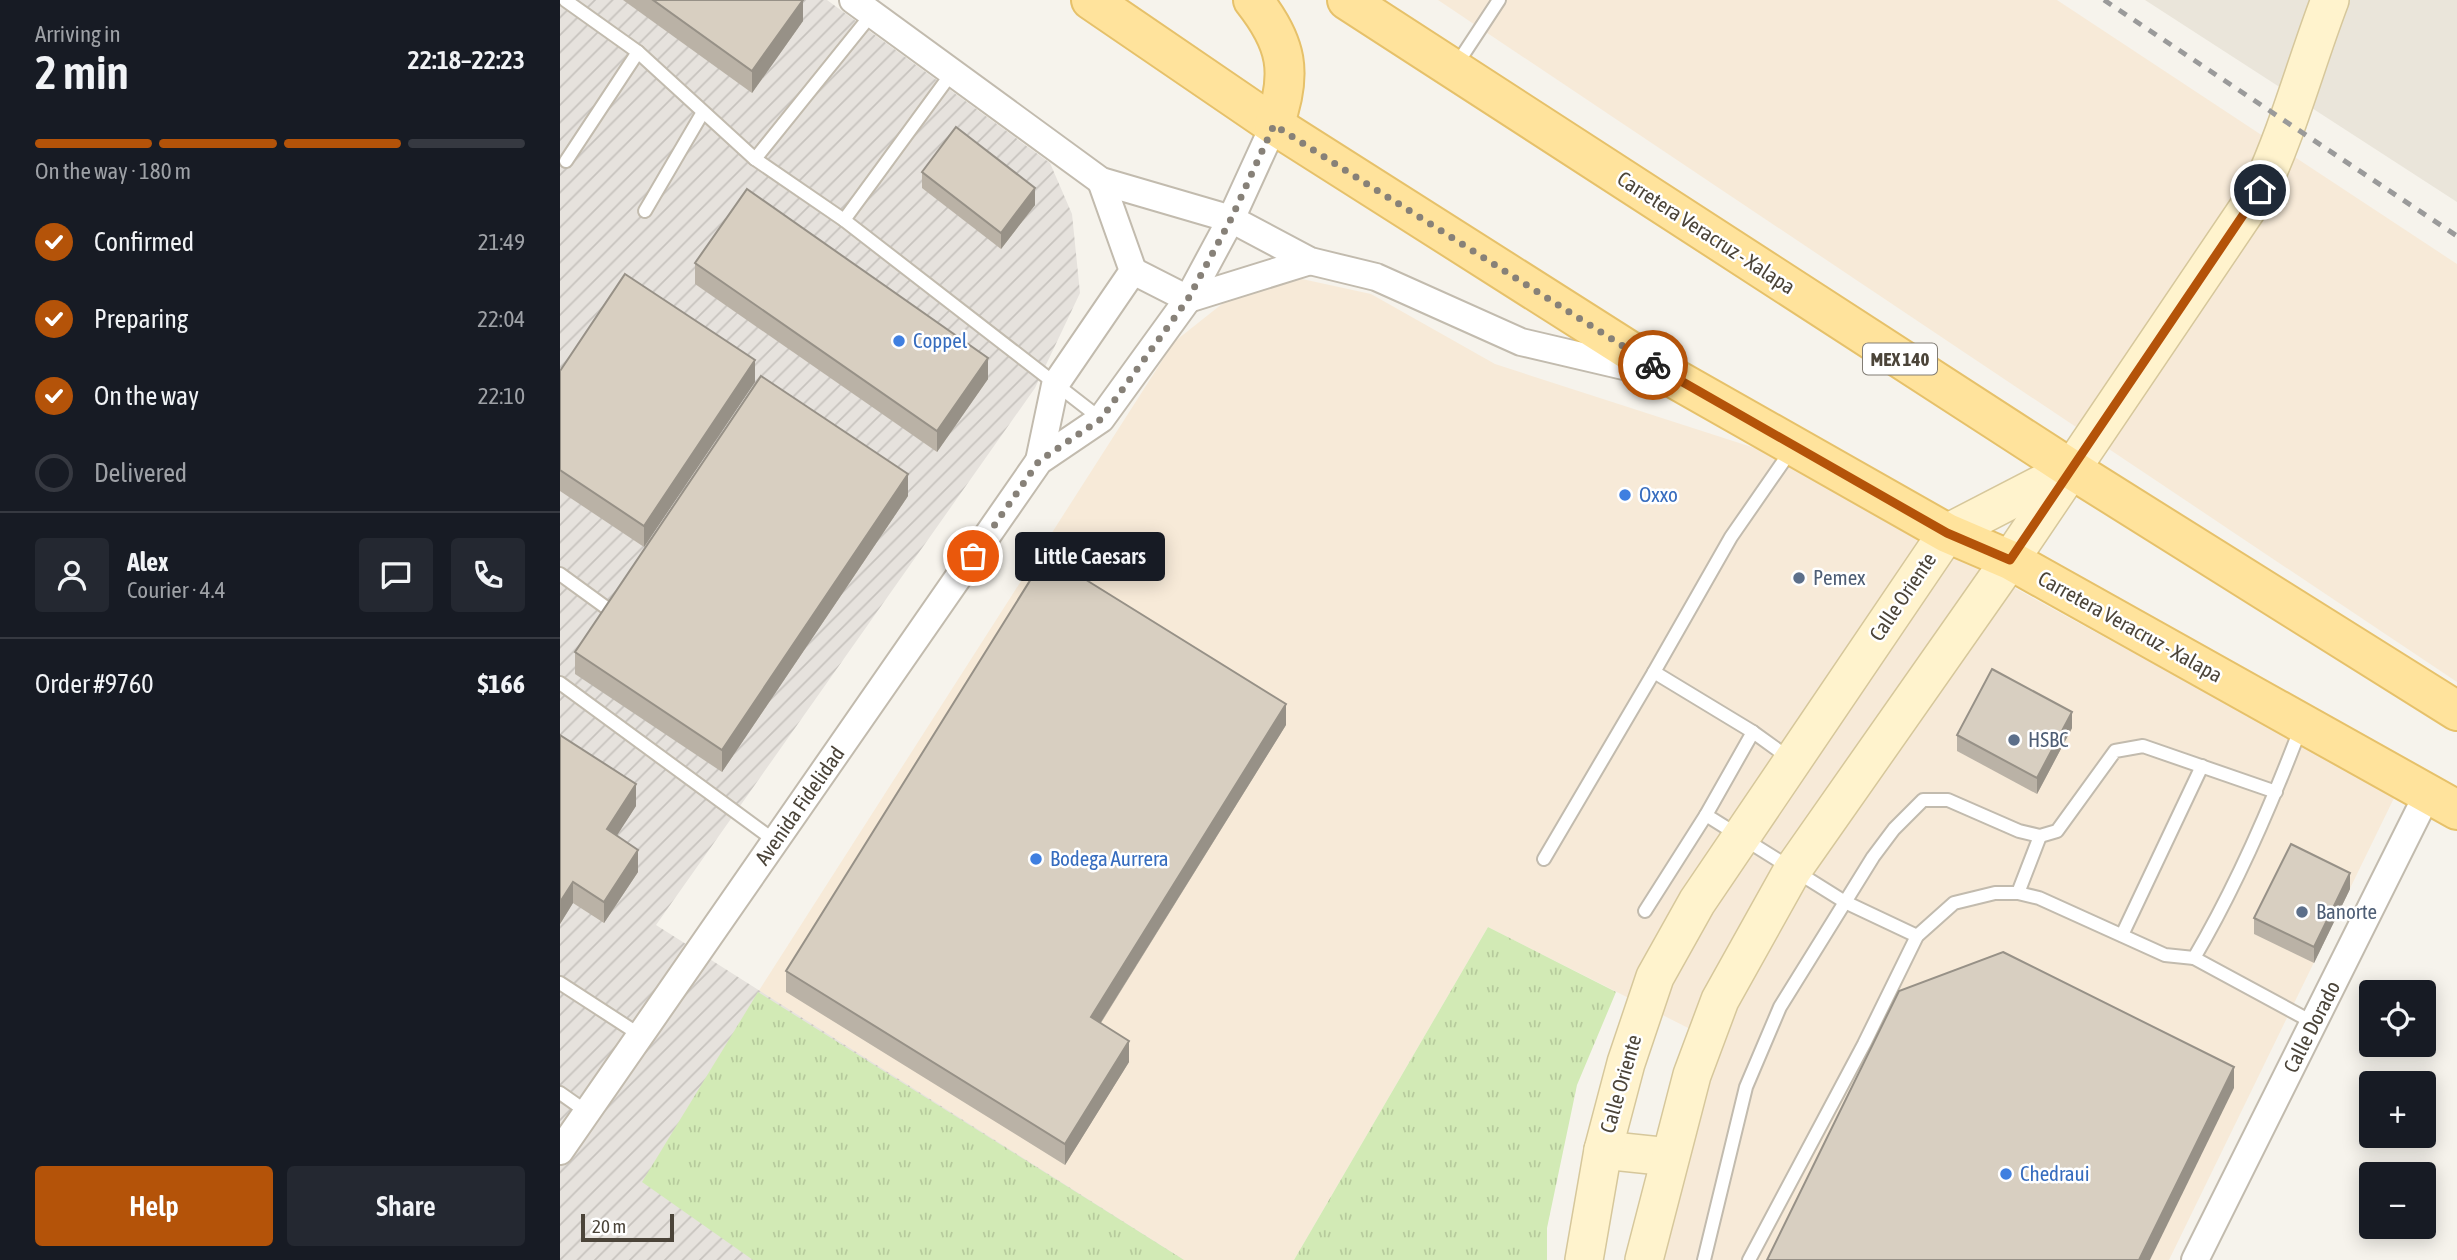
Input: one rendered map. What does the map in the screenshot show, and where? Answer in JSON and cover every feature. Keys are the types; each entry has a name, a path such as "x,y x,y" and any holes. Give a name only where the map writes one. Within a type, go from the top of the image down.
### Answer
{"main road":[{"name":"Carretera Veracruz - Xalapa","path":"1091,0 1274,125 1663,372 1795,444 1947,533 2010,560 2443,802"},
{"path":"1253,0 1281,44 1286,63 1280,107 1274,125"},
{"name":"Carretera Veracruz - Xalapa","path":"1347,0 2071,469 2457,711"},
{"path":"1644,1260 1692,1075 1720,1000 1792,871 2010,560 2260,190 2289,124 2311,48 2330,0"},
{"name":"Calle Oriente","path":"1584,1260 1602,1150 1626,1063 1655,976 1697,902 1947,533 2071,469"},
{"path":"1602,1150 1670,1157"}],"street":[{"path":"862,7 1101,181 1231,219 1310,261 1376,278 1521,342 1628,367"},
{"name":"Avenida Fidelidad","path":"560,1151 1039,461 1101,419 1188,299 1231,219 1274,125"},
{"path":"1101,181 1132,271 1188,299 1310,261"},
{"name":"Avenida Fidelidad","path":"1039,461 1055,385 1132,271"},
{"name":"Calle Dorado","path":"2195,1260 2314,1023 2443,802"}],"lane":[{"path":"565,0 638,52 755,159 844,220 1101,419"},
{"path":"1453,70 1499,0"},
{"path":"755,159 862,7"},
{"path":"566,161 638,52"},
{"path":"844,220 951,74"},
{"path":"646,211 703,112"},
{"path":"1544,859 1731,537 1795,444"},
{"path":"560,574 608,609"},
{"path":"1654,672 1753,732 1792,761"},
{"path":"560,683 775,841"},
{"path":"2194,958 2213,925 2277,792 2302,724"},
{"path":"1645,911 1706,815 1753,732"},
{"path":"1704,1260 1746,1087 1780,1007 1894,829 1923,800 1948,800 2019,831 2040,836 2057,831 2115,751 2143,746 2277,792"},
{"path":"2122,935 2202,766"},
{"path":"1706,815 1792,871 1846,902 1917,936"},
{"path":"2018,893 2040,836"},
{"path":"1749,1260 1864,1044 1917,936 1954,902 1995,893 2018,893 2039,898 2165,955 2194,958 2314,1023"},
{"path":"560,983 640,1035"},
{"path":"560,1093 587,1112"}],"shaded area":[{"path":"560,0 827,0 1050,163 1072,214 1080,293 1035,388 656,925 1184,1260 560,1260"},
{"path":"1438,0 2057,0 2457,264 2457,682"},
{"path":"2145,0 2457,0 2457,202"},
{"path":"1302,279 1371,294 1495,364 1764,451 2395,796 2169,1260 1650,1260 1710,1039 1488,927 1294,1260 1184,1260 758,992 1174,342 1232,296"}],"green space":[{"path":"1488,927 1616,992 1577,1085 1547,1228 1547,1260 1294,1260"},
{"path":"758,992 1184,1260 753,1260 642,1182"}],"building":[{"path":"653,0 803,0 752,71"},
{"path":"956,127 1035,188 1001,233 922,172"},
{"path":"747,189 988,358 937,431 695,263"},
{"path":"625,274 755,360 644,526 560,470 560,371"},
{"path":"761,376 908,474 722,750 575,652"},
{"name":"Bodega Aurrera","path":"1046,555 1286,704 1091,1017 1129,1041 1065,1144 786,971"},
{"name":"HSBC","path":"1992,669 2072,712 2037,778 1957,735"},
{"path":"560,735 636,784 607,829 638,850 604,902 573,882 560,902"},
{"name":"Banorte","path":"2291,844 2350,873 2314,947 2254,918"},
{"name":"Chedraui","path":"2003,952 2234,1067 2139,1260 1767,1260 1899,991"}],"railway":[{"path":"2104,0 2457,236"}],"way so far":[{"path":"973,556 1039,461 1101,419 1188,299 1231,219 1274,125 1653,365"}],"place":[{"name":"Coppel","path":"899,341"},
{"name":"Oxxo","path":"1625,495"},
{"name":"Little Caesars","path":"973,556"},
{"name":"Pemex","path":"1799,578"},
{"name":"HSBC","path":"2014,740"},
{"name":"Bodega Aurrera","path":"1036,859"},
{"name":"Banorte","path":"2302,912"},
{"name":"Chedraui","path":"2006,1174"}],"route":[{"path":"1653,365 1947,533 2010,560 2260,190"}]}
